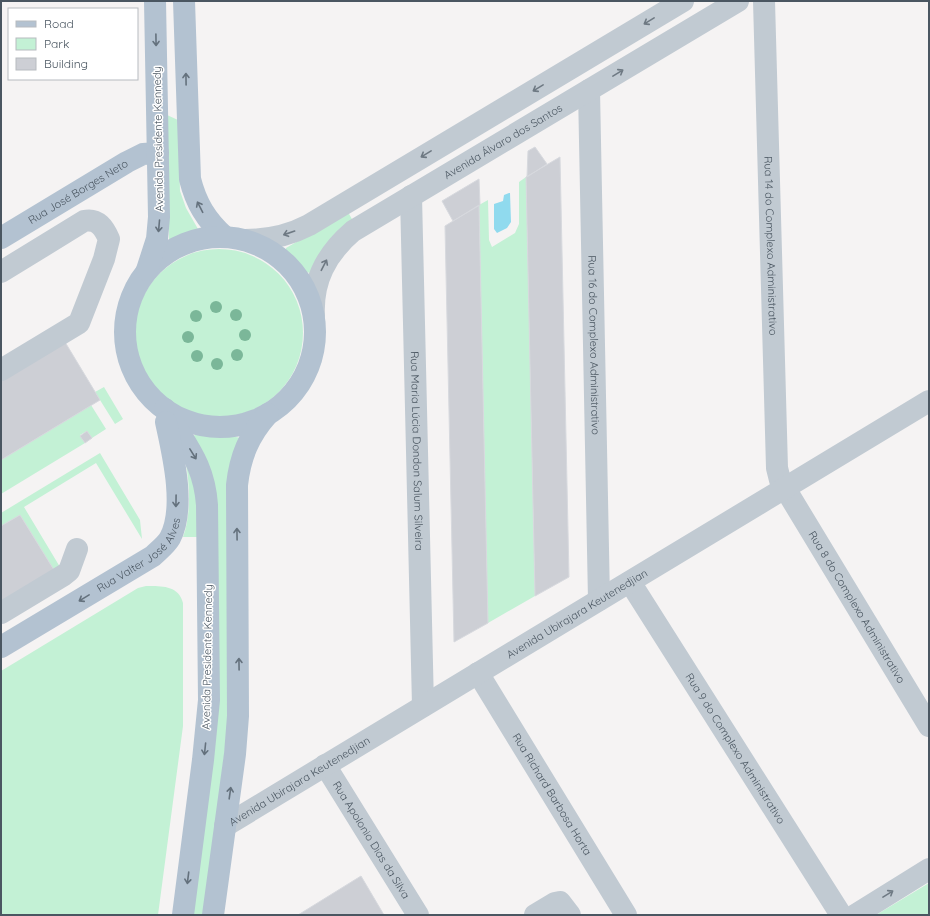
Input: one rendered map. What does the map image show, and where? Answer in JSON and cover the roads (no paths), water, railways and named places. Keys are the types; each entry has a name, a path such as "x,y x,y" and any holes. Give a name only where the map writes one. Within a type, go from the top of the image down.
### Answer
{"main road":[{"name":"Avenida Presidente Kennedy","path":"144,276 152,258 159,229 155,1"},
{"path":"184,1 186,109 190,179 194,193 206,218 234,238"},
{"name":"Rua José Borges Neto","path":"1,238 127,162 143,154 158,153"},
{"path":"213,915 235,754 238,716 237,480 240,463 250,439 258,426 270,413 294,392 303,378 314,348 314,316 309,298 301,282 290,267 276,254 260,245 234,238 209,237 180,246 160,259 144,276 137,287 128,312 126,338 128,351 137,376 143,387 164,408 190,421 217,426 244,424 270,413"},
{"name":"Avenida Presidente Kennedy","path":"164,408 200,466 206,489 207,505 209,700 203,760 183,915"},
{"name":"Rua Valter José Alves","path":"1,647 153,556 168,542 175,523 177,484 175,464 164,408"}],"street":[{"path":"234,238 264,240 280,237 309,225 683,1"},
{"name":"Avenida Álvaro dos Santos","path":"314,316 315,287 326,261 333,250 362,225 738,1"},
{"name":"Rua 14 do Complexo Administrativo","path":"764,1 777,468 784,489"},
{"name":"Rua 16 do Complexo Administrativo","path":"589,90 599,600"},
{"name":"Rua Maria Lúcia Dondon Salum Silveira","path":"411,196 424,706"},
{"path":"1,272 84,221 90,220 102,225 110,239 104,259 79,322 1,370"},
{"name":"Avenida Ubirajara Keutenedjian","path":"225,826 929,402"},
{"name":"Rua 8 do Complexo Administrativo","path":"784,489 929,726"},
{"path":"1,613 69,571 77,549"},
{"name":"Rua 9 do Complexo Administrativo","path":"630,582 840,915"},
{"name":"Rua Richard Barbosa Horta","path":"478,673 626,915"},
{"name":"Rua Apolonio Dias da Silva","path":"326,765 418,915"},
{"path":"855,915 929,869"},
{"path":"535,915 555,903 560,902 570,915"}],"water":[{"path":"509,193 511,222 507,228 497,233 494,229 494,204 503,201 504,195"}]}
